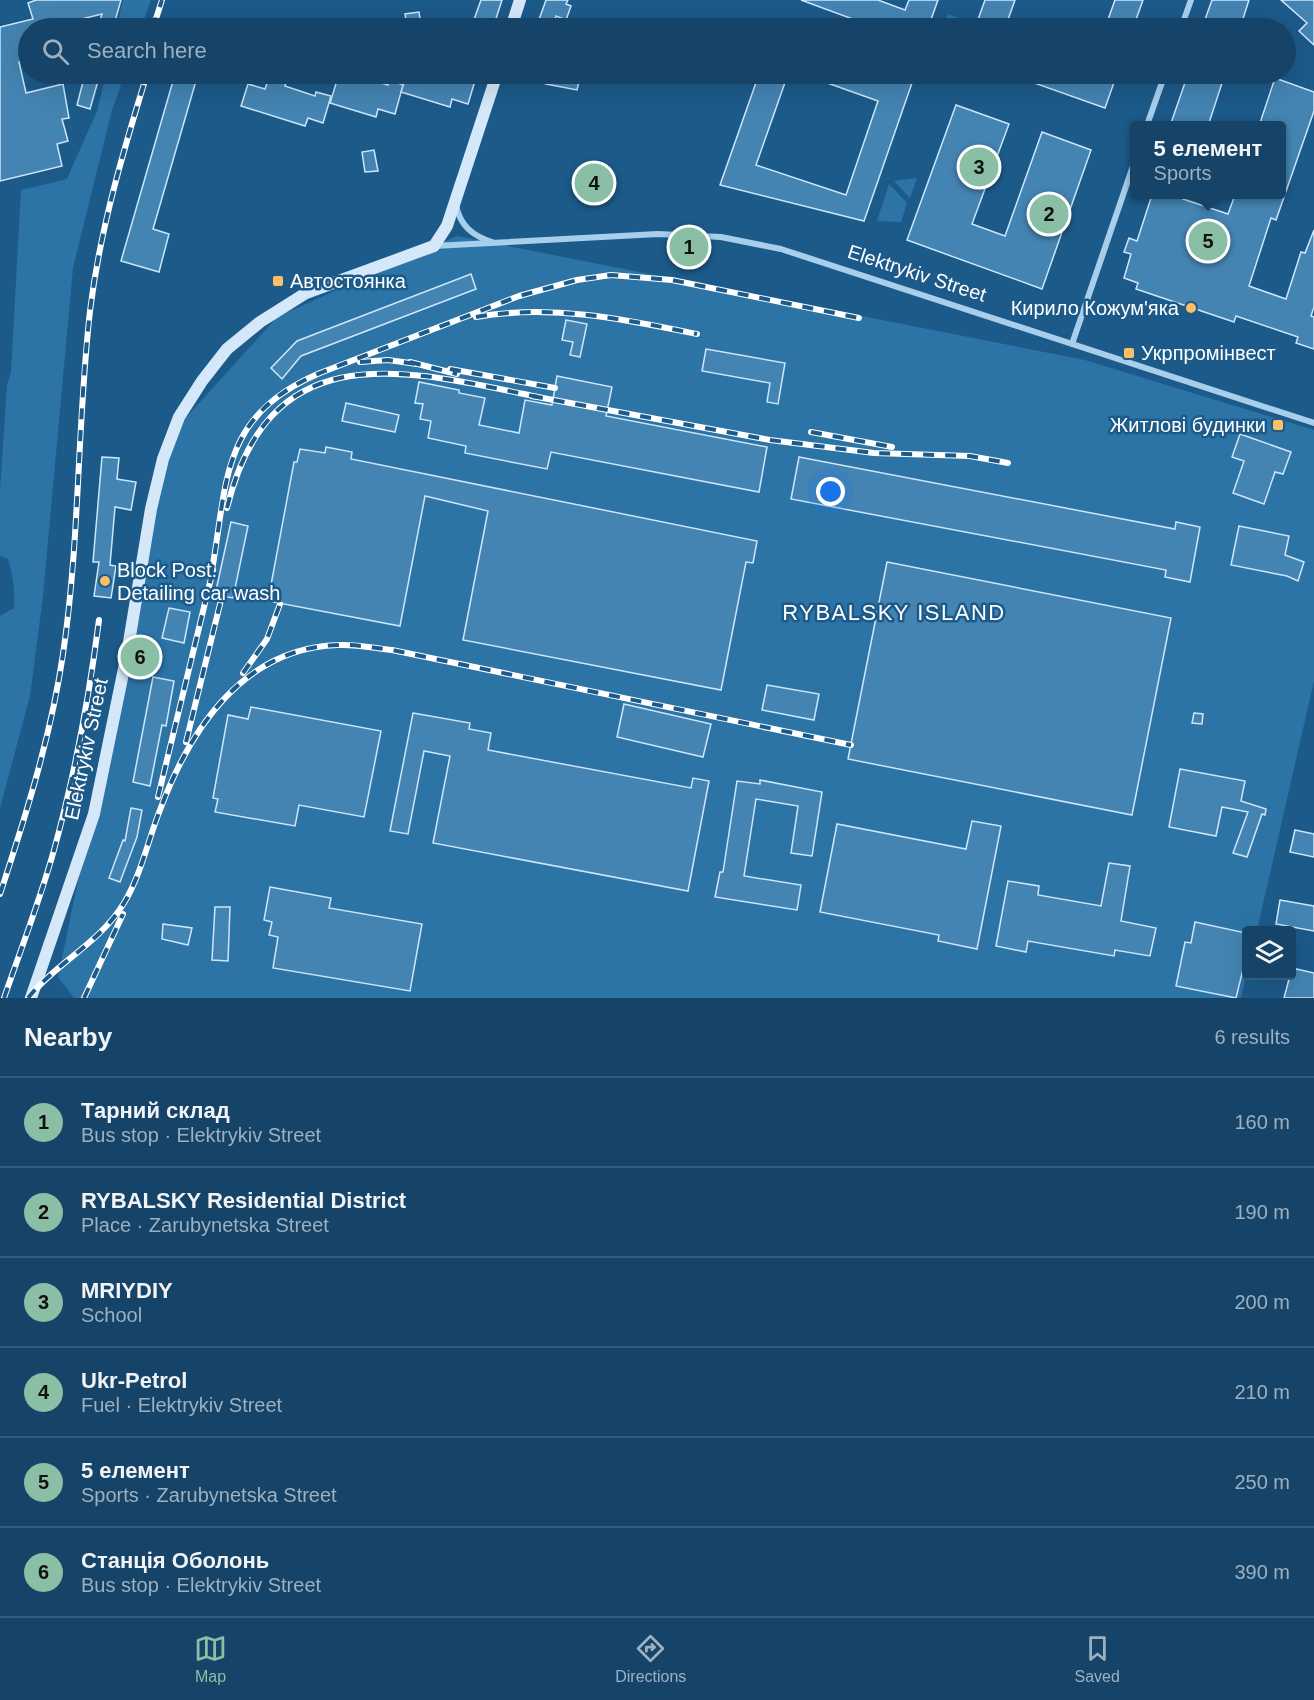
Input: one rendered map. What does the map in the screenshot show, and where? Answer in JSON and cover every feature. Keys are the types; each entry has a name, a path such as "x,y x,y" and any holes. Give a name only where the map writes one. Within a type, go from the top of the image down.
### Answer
{"street":[{"path":"514,18 519,0"},
{"path":"1185,18 1191,0"},
{"path":"434,246 447,226 493,84"},
{"path":"1150,121 1162,84"},
{"path":"1072,344 1130,175"},
{"name":"Elektrykiv Street","path":"456,201 459,217 467,229 482,239 496,243"},
{"name":"Elektrykiv Street","path":"31,998 94,814 127,654 152,501 163,459 179,417 202,381 227,349 260,322 306,293 434,246 625,234 721,237 781,249 1314,423"}],"shaded area":[{"path":"123,0 151,0 145,18 118,18"},
{"path":"948,14 959,18 947,18"},
{"path":"104,84 121,84 112,110 73,268 43,596 30,696 0,808 0,616 14,608 14,590 8,559 0,556 0,490 7,385 11,372 21,190 67,179 97,111"},
{"path":"917,178 910,198 894,181"},
{"path":"889,184 907,203 901,222 877,221"},
{"path":"457,236 1085,360 1314,430 1314,681 1258,926 1242,926 1242,980 1245,980 1241,998 74,998 58,977 171,434 277,317"}],"building":[{"path":"36,0 121,0 116,18 101,18 102,14 85,18 33,18 28,3"},
{"path":"481,0 502,0 496,18 475,18"},
{"path":"546,0 568,0 566,4 571,6 567,18 556,16 555,18 540,18"},
{"path":"801,0 878,0 905,10 909,0 938,0 932,18 850,18"},
{"path":"985,0 1015,0 1009,18 979,18"},
{"path":"1115,0 1143,0 1137,18 1109,18"},
{"path":"1212,0 1249,0 1243,18 1206,18"},
{"path":"1281,0 1314,0 1314,45 1299,31 1307,23"},
{"path":"419,12 420,18 406,18 405,14"},
{"path":"18,23 18,84 24,84 26,93 63,84 69,118 62,119 68,141 57,144 62,166 0,181 0,27"},
{"path":"82,84 97,84 90,109 77,105"},
{"path":"172,84 195,84 153,229 169,234 159,272 121,261"},
{"path":"248,84 265,89 267,84 286,84 285,86 315,96 316,92 331,96 323,123 308,118 305,126 241,106"},
{"path":"336,84 403,85 395,114 378,109 376,117 330,103"},
{"path":"404,84 474,84 468,104 452,99 450,107 401,92"},
{"path":"546,84 578,84 577,90"},
{"path":"755,84 784,84 756,165 846,195 878,101 830,84 912,84 864,221 720,185"},
{"path":"1037,84 1113,84 1105,108"},
{"path":"1185,84 1222,84 1210,121 1172,121"},
{"path":"1273,84 1292,84 1314,92 1314,111 1286,191 1286,121 1261,121"},
{"path":"956,105 1009,124 972,224 1005,236 1042,132 1091,150 1042,289 907,240"},
{"path":"374,150 378,171 365,172 362,152"},
{"path":"583,168 605,168 606,198 583,198"},
{"path":"1151,199 1183,199 1228,214 1234,199 1283,199 1276,220 1271,218 1249,286 1286,299 1301,252 1305,253 1314,230 1314,307 1311,316 1314,317 1314,349 1296,343 1298,337 1236,316 1234,322 1136,289 1138,283 1124,278 1131,254 1124,252 1129,238 1137,241"},
{"path":"471,274 476,289 301,356 282,379 271,368 297,341"},
{"path":"566,320 587,324 580,357 570,355 573,342 562,340"},
{"path":"706,349 785,363 778,404 767,402 770,383 702,371"},
{"path":"557,376 612,387 606,416 767,447 759,492 551,452 547,469 465,453 466,446 428,438 431,421 420,419 423,404 415,403 419,382 459,390 459,393 485,398 479,425 519,433 525,400 552,405"},
{"path":"346,403 399,415 395,432 342,421"},
{"path":"1240,434 1291,452 1283,474 1275,472 1264,504 1233,493 1244,461 1232,457"},
{"path":"326,447 352,452 351,459 757,541 753,563 746,562 721,690 463,640 488,511 425,496 400,626 268,601 294,462 297,462 300,449 325,453"},
{"path":"102,457 119,458 117,479 136,482 131,510 115,507 110,565 116,566 111,598 94,596 99,562 93,562"},
{"path":"799,457 1175,529 1176,522 1200,527 1190,582 1165,577 1166,570 791,499"},
{"path":"231,522 248,526 233,598 215,595"},
{"path":"1239,526 1289,536 1285,555 1304,562 1298,581 1287,576 1231,565"},
{"path":"887,562 1171,618 1132,815 848,759"},
{"path":"169,608 190,612 184,643 162,638"},
{"path":"153,677 174,681 166,726 162,725 150,786 133,782"},
{"path":"767,685 819,694 814,720 762,710"},
{"path":"624,704 711,724 703,757 617,737"},
{"path":"251,707 381,731 364,817 299,805 295,826 215,812 218,799 213,798 228,715 248,719"},
{"path":"413,713 470,723 469,729 491,733 488,750 691,788 693,778 709,781 688,891 433,843 450,756 424,751 408,834 390,831"},
{"path":"1194,713 1203,714 1202,724 1192,723"},
{"path":"1180,769 1245,781 1241,801 1266,809 1265,815 1262,814 1247,857 1233,853 1248,812 1222,807 1216,836 1169,827"},
{"path":"760,780 822,792 812,856 791,853 798,806 756,799 744,876 801,885 797,910 715,897 720,872 723,872 737,781 760,784"},
{"path":"131,808 142,810 137,837 120,882 109,878 123,840 125,841"},
{"path":"972,821 1001,826 977,949 938,941 939,935 820,912 837,824 966,849"},
{"path":"1295,830 1314,834 1314,857 1290,852"},
{"path":"1109,863 1130,866 1121,921 1156,928 1150,956 1115,950 1114,956 1028,941 1026,952 996,946 1008,881 1039,886 1038,895 1101,906"},
{"path":"270,887 331,898 329,908 422,924 410,991 273,968 278,937 269,935 272,922 264,920"},
{"path":"1280,900 1314,906 1314,931 1276,924"},
{"path":"215,907 230,907 228,961 212,960"},
{"path":"1195,922 1242,932 1242,973 1236,998 1176,986 1185,942 1191,943"},
{"path":"163,924 192,928 188,945 162,939"},
{"path":"1296,969 1314,973 1314,998 1284,998 1289,980 1296,980"}],"railway":[{"path":"156,18 162,0"},
{"path":"0,894 37,775 58,685 73,568 86,354 94,280 113,191 144,84"},
{"path":"211,576 226,483 234,456 245,432 262,410 287,390 320,373 519,296 577,280 611,275 672,280 859,318"},
{"path":"476,317 532,312 587,315 697,334"},
{"path":"360,362 388,360 417,364"},
{"path":"410,362 457,374"},
{"path":"450,369 555,388"},
{"path":"227,508 247,452 275,413 309,389 348,376 392,374 439,378 538,397"},
{"path":"532,396 770,440 874,453 970,456 1008,463"},
{"path":"811,432 892,447"},
{"path":"158,797 213,570"},
{"path":"186,742 222,596"},
{"path":"243,673 267,639 280,604"},
{"path":"4,998 43,887 62,821 81,736 99,620"},
{"path":"28,998 51,974 103,930 124,903 135,881 172,780 204,723 225,698 248,677 274,661 304,650 338,645 392,650 851,745"},
{"path":"84,998 123,914"}],"place":[{"name":"MRIYDIY","path":"979,167"},
{"name":"Ukr-Petrol","path":"594,183"},
{"name":"RYBALSKY Residential District","path":"1049,214"},
{"name":"5 елемент","path":"1208,241"},
{"name":"Тарний склад","path":"689,247"},
{"name":"Автостоянка","path":"278,281"},
{"name":"Кирило Кожум'яка","path":"1191,308"},
{"name":"Укрпромінвест","path":"1129,353"},
{"name":"Житлові будинки","path":"1278,425"},
{"name":"Block Post. Detailing car wash","path":"105,581"},
{"name":"Cтанція Оболонь","path":"140,657"}],"district":[{"name":"RYBALSKY ISLAND","path":"894,612"}]}
